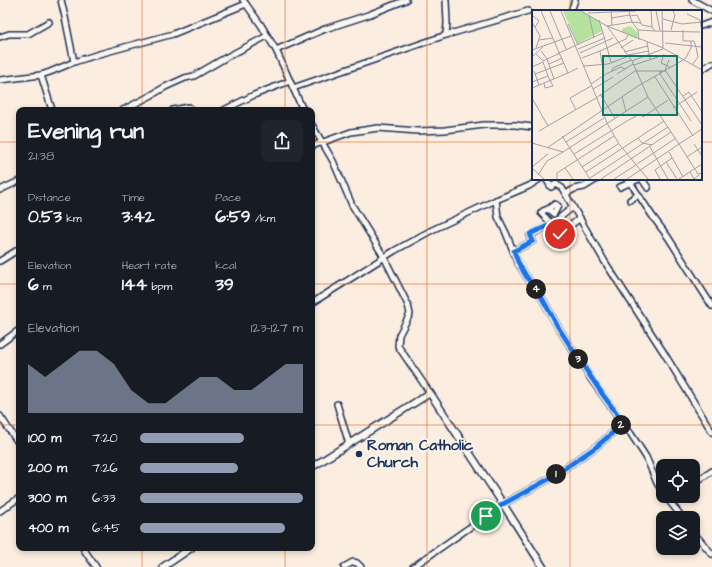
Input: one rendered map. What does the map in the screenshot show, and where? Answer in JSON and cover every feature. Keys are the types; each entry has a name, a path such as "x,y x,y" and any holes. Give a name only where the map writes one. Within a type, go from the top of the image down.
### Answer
{"street":[{"path":"61,0 74,62"},
{"path":"276,50 325,29 368,15 406,0"},
{"path":"446,0 446,35"},
{"path":"571,10 575,0"},
{"path":"692,0 712,11"},
{"path":"0,80 41,75 99,54 173,34 244,2 261,25 276,50 302,107"},
{"path":"293,88 446,35 528,11"},
{"path":"0,37 9,34 28,34 49,22"},
{"path":"702,26 712,22"},
{"path":"129,107 165,87 185,78 194,76 267,36"},
{"path":"702,69 712,63"},
{"path":"41,75 51,107"},
{"path":"230,107 254,95 290,81"},
{"path":"315,145 351,132 378,128 418,131 445,130 484,125 515,125 532,127"},
{"path":"315,130 333,161 352,205 384,258 408,305 410,314 399,335 398,346 544,567"},
{"path":"315,301 394,251 432,230 529,186 538,180"},
{"path":"547,180 551,187 556,184 562,188 566,194 605,262 664,353 712,432"},
{"path":"566,194 574,189 584,187 595,180"},
{"path":"642,180 648,188"},
{"path":"620,187 629,181 668,237 712,306"},
{"path":"0,190 16,182"},
{"path":"630,200 638,195"},
{"path":"496,200 498,217 506,232 518,262 542,298 558,327 580,361 646,457 656,481"},
{"path":"514,251 533,241 530,234 552,224 573,206"},
{"path":"548,209 543,210 541,213 560,234 580,218"},
{"path":"0,261 16,251"},
{"path":"0,344 16,332"},
{"path":"315,465 430,393"},
{"path":"337,404 349,444"},
{"path":"0,416 16,440"},
{"path":"413,567 503,504 549,479 596,447 624,423"},
{"path":"700,479 712,471"},
{"path":"0,511 16,500"},
{"path":"671,503 678,511"},
{"path":"700,540 712,554"},
{"path":"85,551 96,567"},
{"path":"163,567 187,551"},
{"path":"344,567 353,562 357,563 361,567"}],"place":[{"name":"Roman Catholic Church","path":"359,454"}],"route":[{"path":"486,516 503,504 549,479 596,447 624,423 603,395 558,327 542,298 526,276 514,251 533,241 530,234 552,224 560,234"}]}
